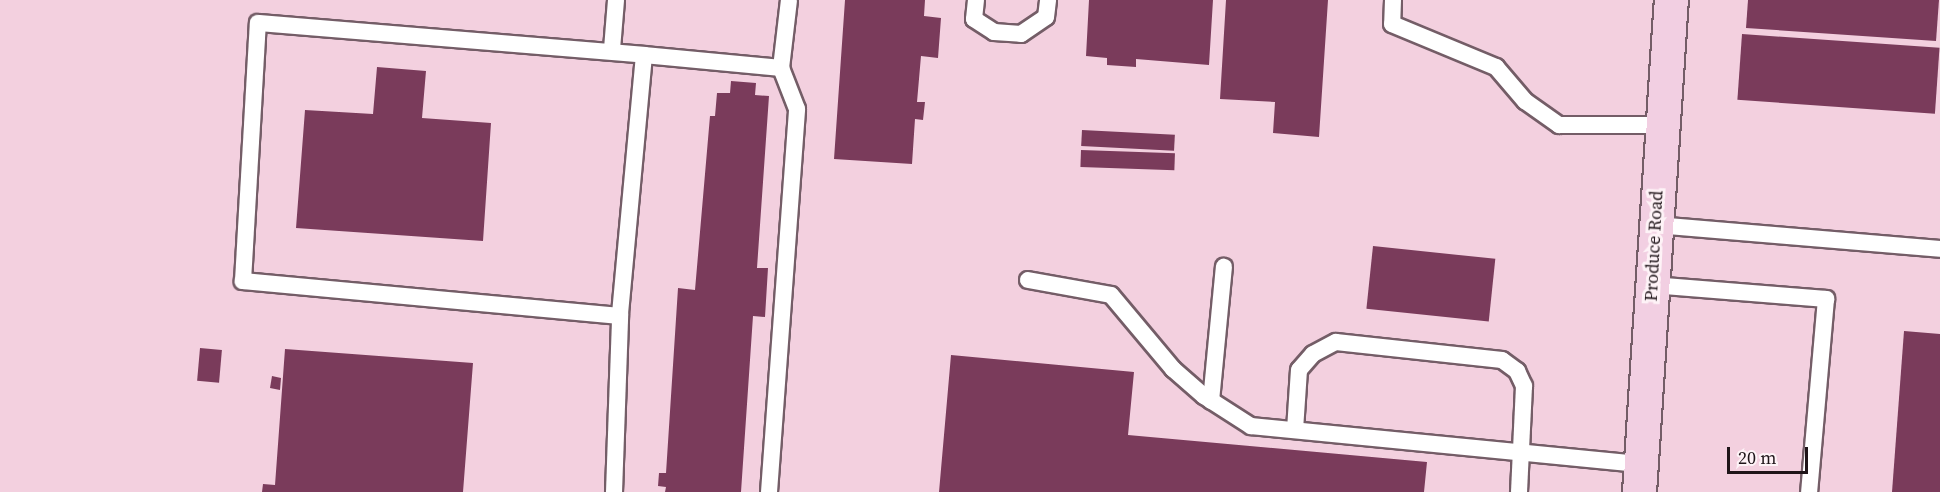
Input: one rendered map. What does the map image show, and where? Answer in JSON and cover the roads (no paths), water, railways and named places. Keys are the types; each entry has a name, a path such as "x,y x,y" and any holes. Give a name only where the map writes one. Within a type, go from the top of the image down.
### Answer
{"street":[{"name":"Produce Road","path":"1640,478 1661,125 1671,0"}],"lane":[{"path":"612,49 616,0"},
{"path":"769,492 797,109 781,68 789,0"},
{"path":"976,0 974,19 994,32 1021,34 1046,18 1048,0"},
{"path":"1392,0 1392,24 1496,67 1525,101 1559,125 1661,125"},
{"path":"620,316 243,281 258,22 612,49 644,55 781,68"},
{"path":"614,492 620,316 644,55"},
{"path":"1656,225 1940,249"},
{"path":"1211,401 1224,267"},
{"path":"1028,280 1110,295 1173,369 1211,401 1251,426 1523,452 1640,478"},
{"path":"1652,285 1826,299 1809,492"},
{"path":"1295,430 1299,370 1313,354 1336,342 1502,360 1517,371 1524,386 1523,452 1519,492"}]}
